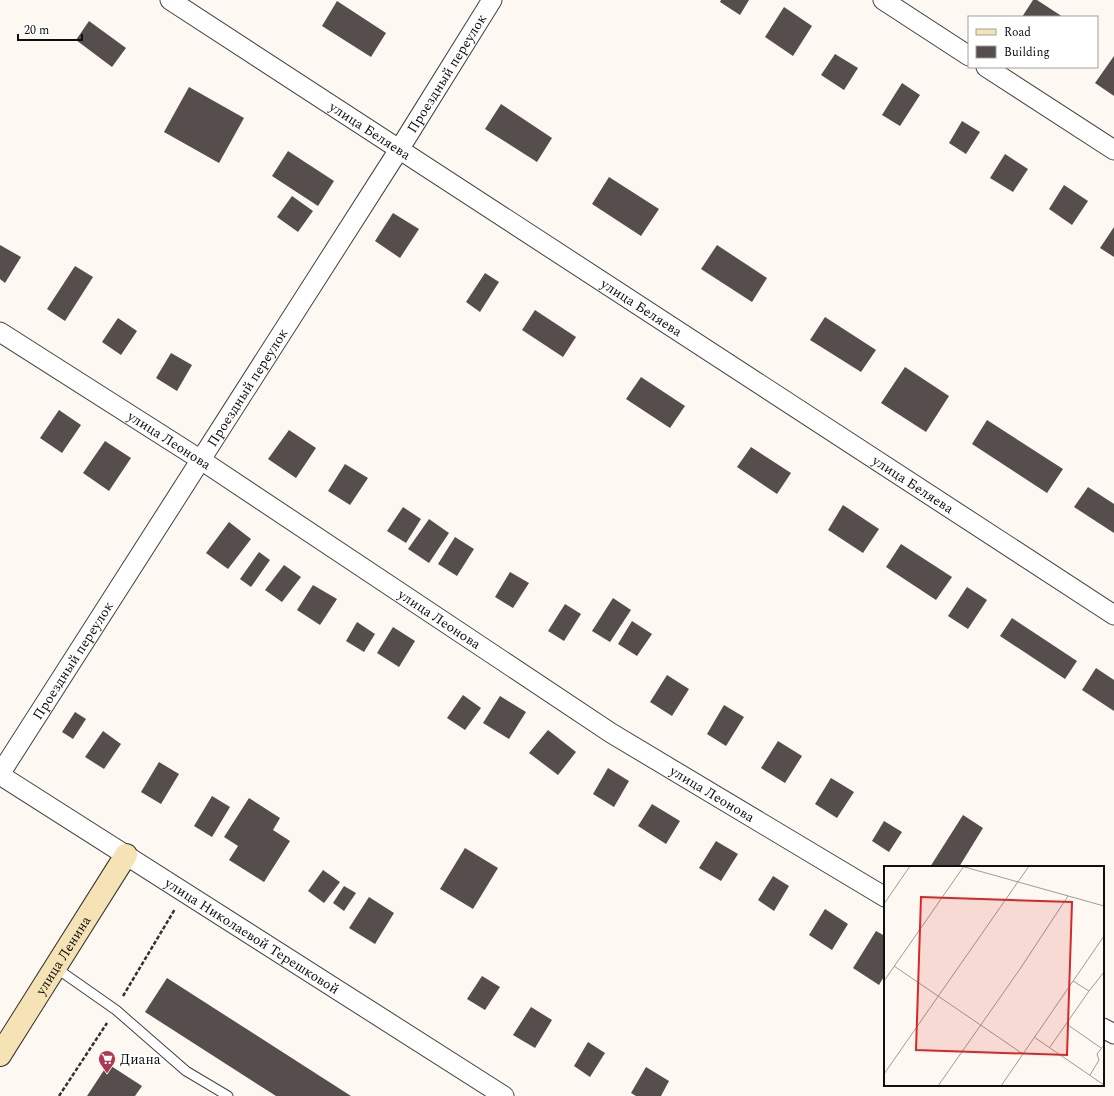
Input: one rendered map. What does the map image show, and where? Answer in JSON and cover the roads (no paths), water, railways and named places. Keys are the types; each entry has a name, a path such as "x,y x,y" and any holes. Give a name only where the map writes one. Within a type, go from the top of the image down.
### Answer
{"street":[{"name":"улица Беляева","path":"170,0 400,148 1114,615"},
{"name":"Проездный переулок","path":"0,774 400,148 492,0"},
{"path":"883,0 968,55"},
{"path":"988,68 1114,150"},
{"name":"улица Леонова","path":"0,332 201,460 611,733 884,896"},
{"name":"улица Николаевой Терешковой","path":"0,774 184,894 504,1096"},
{"name":"улица Ленина","path":"0,1055 126,855"},
{"path":"1104,1029 1114,1034"}],"lane":[{"path":"56,968 116,1010 186,1071 224,1095"}],"place":[{"name":"Диана","path":"107,1074"}]}
